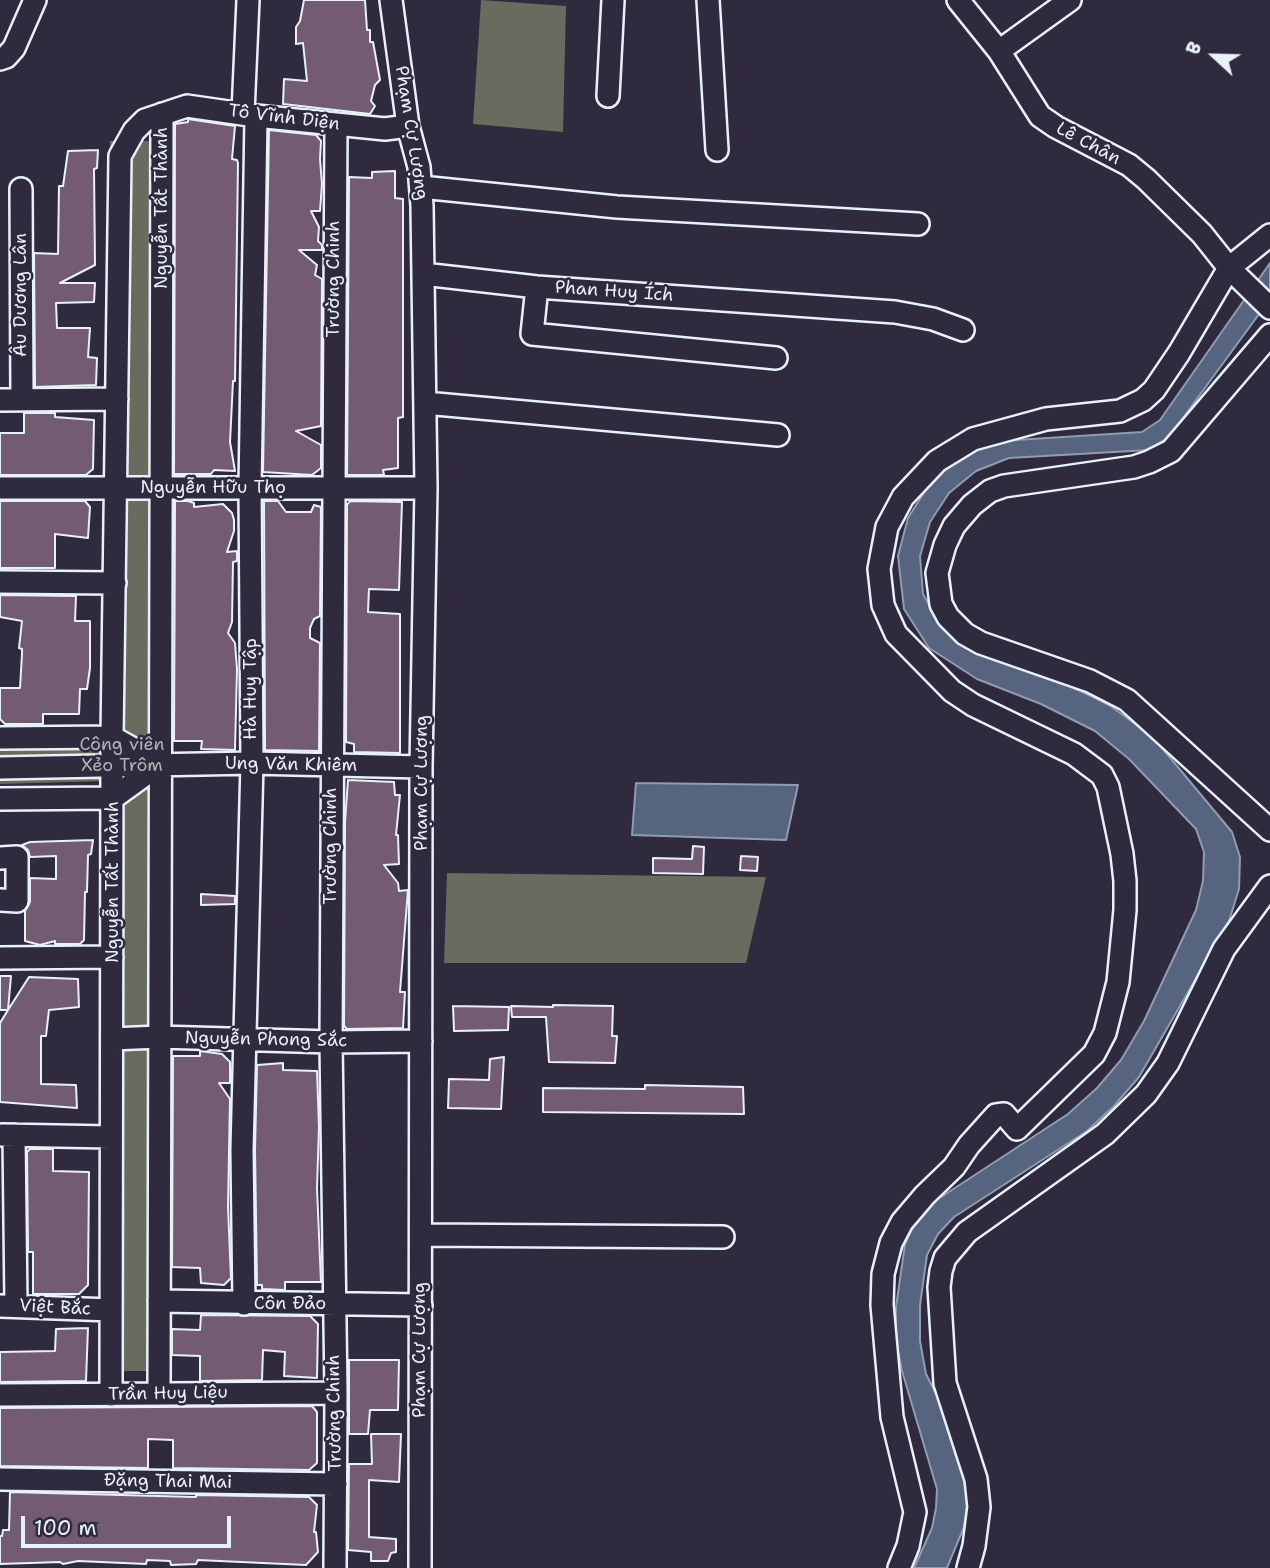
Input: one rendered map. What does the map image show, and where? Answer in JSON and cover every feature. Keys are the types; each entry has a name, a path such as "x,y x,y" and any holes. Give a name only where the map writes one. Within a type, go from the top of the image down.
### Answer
{"street":[{"path":"0,59 6,57 14,48 35,0"},
{"name":"Hà Huy Tập","path":"244,1304 242,1150 251,763 248,0"},
{"name":"Phạm Cự Lượng","path":"391,0 408,126 419,167 423,274 426,488 421,767 420,1568"},
{"path":"608,96 613,0"},
{"path":"708,0 717,150"},
{"name":"Lê Chân","path":"958,0 999,51 1040,116 1129,165 1202,234 1232,271 1270,309"},
{"path":"999,51 1070,0"},
{"name":"Tô Vĩnh Diện","path":"162,114 187,106 385,129 408,126"},
{"name":"Nguyễn Tất Thành","path":"111,1395 112,737 120,156 134,131 145,120 162,114 159,1392"},
{"name":"Trường Chinh","path":"335,1568 336,1393 331,1042 336,124"},
{"path":"421,187 617,207 918,224"},
{"name":"Âu Dương Lân","path":"20,189 22,400"},
{"path":"899,1568 908,1546 915,1512 892,1417 882,1305 883,1274 891,1242 902,1222 954,1167 969,1145 996,1115 1004,1114 1017,1129 1094,1054 1105,1033 1118,982 1125,881 1108,787 1102,775 1074,754 973,705 952,691 896,634 883,605 878,569 887,527 903,496 937,461 973,439 1045,419 1121,411 1143,400 1154,390 1232,271 1270,235"},
{"name":"Phan Huy Ích","path":"423,274 537,287 895,312 933,319 963,330"},
{"path":"537,287 533,334 776,358"},
{"path":"1266,822 1127,700 1090,681 981,643 965,634 948,617 941,604 937,573 954,526 972,505 990,491 1004,486 1134,467 1171,451 1270,335"},
{"path":"0,400 117,399"},
{"path":"425,403 778,435"},
{"name":"Nguyễn Hữu Thọ","path":"0,488 426,488"},
{"path":"0,582 115,583"},
{"name":"Ung Văn Khiêm","path":"0,737 112,737 160,764"},
{"name":"Ung Văn Khiêm","path":"0,768 251,763 421,767"},
{"path":"0,799 113,798 160,764"},
{"path":"0,858 17,858 17,901 0,900"},
{"path":"968,1568 979,1507 976,1479 945,1382 939,1287 945,1258 967,1232 1105,1134 1146,1094 1168,1063 1230,939 1270,886"},
{"path":"0,958 112,957"},
{"name":"Nguyễn Phong Sắc","path":"112,1039 159,1037 331,1042 421,1041"},
{"path":"8,1306 7,1135 111,1137"},
{"path":"421,1235 723,1237"},
{"name":"Côn Đảo","path":"159,1301 421,1305"},
{"name":"Việt Bắc","path":"8,1306 111,1310"},
{"name":"Trần Huy Liệu","path":"0,1395 336,1393"},
{"name":"Đặng Thai Mai","path":"0,1479 336,1484"}],"green space":[{"path":"481,0 566,6 563,132 473,124"},
{"name":"Công viên Xẻo Trôm","path":"110,141 155,141 149,1371 105,1371 107,781 0,784 0,735 108,729"},
{"path":"447,873 766,877 746,963 444,963"}],"water":[{"path":"1270,263 1270,299 1169,437 1149,450 1009,458 976,471 949,493 930,522 920,556 923,594 942,628 983,654 1054,678 1109,705 1152,736 1232,832 1240,857 1239,889 1229,921 1139,1077 1114,1106 1087,1131 954,1217 938,1234 927,1255 920,1305 920,1341 926,1374 958,1438 970,1483 964,1527 947,1568 914,1568 932,1528 937,1489 902,1371 896,1340 896,1307 905,1244 916,1220 932,1203 1068,1114 1097,1088 1121,1060 1144,1021 1196,910 1203,881 1204,852 1196,829 1129,759 1095,731 1041,704 977,679 929,648 904,609 898,556 908,518 930,483 959,456 1000,441 1142,432 1160,420"},
{"path":"636,783 798,785 786,840 632,835"}],"building":[{"path":"304,0 365,0 367,30 370,30 370,42 373,42 380,80 375,85 371,101 375,106 370,114 283,104 284,79 307,81 303,43 296,44 296,27 300,21"},
{"path":"188,119 235,126 232,159 238,163 235,381 230,442 235,471 214,470 211,474 174,474 175,124 188,122"},
{"path":"269,130 316,135 321,141 320,211 311,211 319,227 318,241 322,250 299,250 317,265 315,275 322,279 321,426 296,431 321,445 321,468 312,475 263,472"},
{"path":"98,150 97,168 94,169 95,265 60,283 95,283 94,302 56,303 57,328 90,328 88,357 97,358 96,385 35,387 34,253 58,254 59,186 63,186 68,151"},
{"path":"395,171 395,198 403,199 403,417 398,418 398,468 383,470 384,475 347,475 349,177 372,178 372,172"},
{"path":"24,413 55,413 55,417 94,420 93,469 86,475 0,475 0,433 24,433"},
{"path":"0,501 85,501 90,507 88,538 55,534 55,568 0,568"},
{"path":"175,501 188,501 194,503 194,507 223,504 232,513 234,520 234,531 227,552 237,551 237,561 233,562 232,622 228,633 235,643 237,669 235,750 201,749 202,741 174,741"},
{"path":"264,501 278,501 286,512 311,512 314,505 321,507 320,616 314,619 310,628 310,638 320,643 319,751 265,750"},
{"path":"350,501 402,502 399,590 369,589 368,612 400,614 400,753 354,752 354,744 346,742 347,505"},
{"path":"0,595 76,596 75,621 90,621 90,668 87,689 80,689 79,714 43,714 43,724 5,724 0,719 0,688 20,688 22,649 19,648 22,621 0,617"},
{"path":"348,780 394,782 395,795 400,795 396,835 399,864 384,865 398,883 399,891 408,890 400,992 405,992 403,1028 347,1029 344,1026 345,822"},
{"path":"93,840 91,854 88,855 84,940 80,944 55,944 55,941 40,945 25,941 25,911 30,902 30,878 56,879 56,856 30,857 28,850 22,845 30,842"},
{"path":"693,846 704,847 703,874 653,873 653,858 692,859"},
{"path":"741,856 758,857 757,871 740,870"},
{"path":"201,894 235,896 235,904 201,905"},
{"path":"0,976 11,976 8,1010 0,1010"},
{"path":"29,977 78,979 79,1007 49,1010 46,1036 41,1036 41,1084 76,1085 77,1108 0,1102 0,1023"},
{"path":"453,1006 509,1007 508,1030 454,1031"},
{"path":"511,1006 613,1006 612,1036 617,1036 615,1063 549,1062 546,1017 512,1017"},
{"path":"200,1051 222,1054 230,1062 230,1083 219,1083 230,1099 228,1207 231,1278 224,1285 201,1283 200,1268 172,1267 173,1056 200,1056"},
{"path":"504,1057 501,1109 448,1108 449,1079 489,1080 490,1059"},
{"path":"283,1063 283,1070 317,1071 317,1188 321,1282 285,1282 285,1290 262,1289 262,1285 257,1285 255,1150 257,1065"},
{"path":"645,1085 743,1087 744,1114 543,1112 543,1088 645,1089"},
{"path":"30,1149 53,1149 53,1171 89,1172 88,1285 79,1294 33,1294 33,1252 28,1252 27,1152"},
{"path":"201,1315 310,1316 318,1324 317,1378 284,1376 285,1352 263,1350 262,1380 200,1381 200,1356 172,1355 172,1329 200,1330"},
{"path":"88,1328 86,1381 0,1382 0,1352 55,1351 56,1329"},
{"path":"349,1360 399,1360 398,1410 370,1410 368,1434 349,1434"},
{"path":"312,1406 317,1412 317,1463 309,1470 173,1468 173,1440 148,1439 148,1468 0,1466 0,1408"},
{"path":"371,1434 401,1434 399,1482 369,1480 369,1537 396,1539 396,1552 391,1553 388,1561 371,1561 371,1552 348,1550 349,1464 372,1464"},
{"path":"10,1492 309,1497 317,1505 314,1532 318,1552 306,1565 198,1560 196,1564 171,1565 170,1561 147,1560 146,1564 78,1561 63,1564 0,1564 0,1536 3,1530 9,1530"}]}
